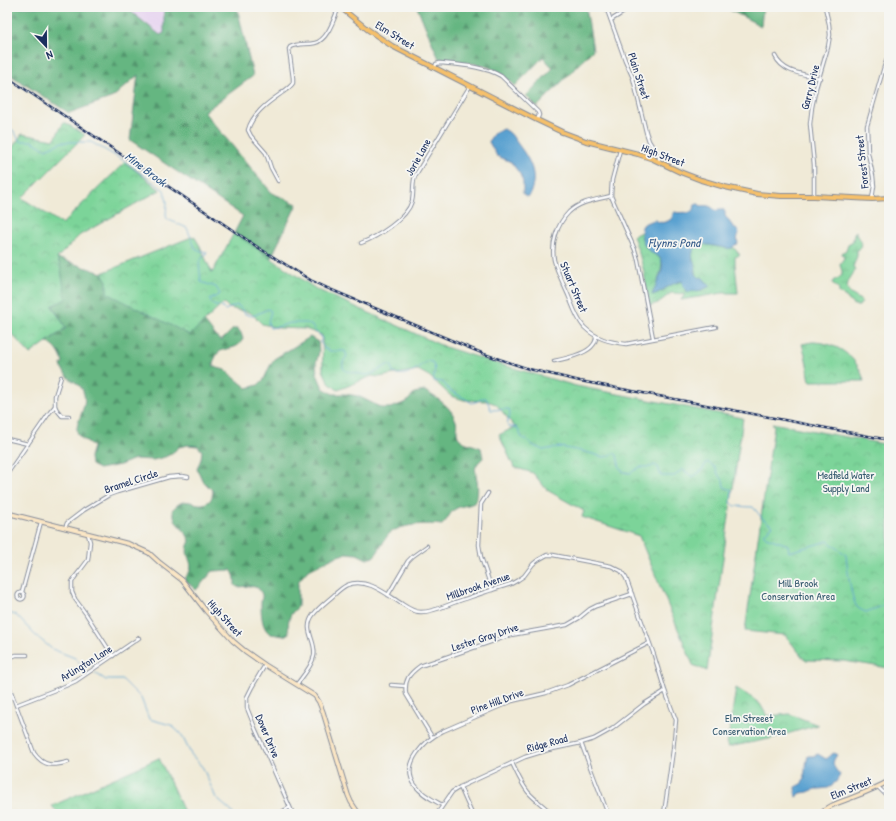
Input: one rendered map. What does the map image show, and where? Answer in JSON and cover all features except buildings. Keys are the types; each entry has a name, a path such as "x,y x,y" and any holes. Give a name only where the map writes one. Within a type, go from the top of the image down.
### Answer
{"main road":[{"name":"Elm Street","path":"339,7 392,46 444,73"},
{"name":"High Street","path":"444,73 537,120 574,136 599,145 653,159 701,180 737,190 765,195 872,199 889,198"}],"street":[{"path":"278,181 266,154 251,136 248,130 249,126 253,118 269,102 289,89 294,83 289,49 290,47 314,43 324,38 339,7"},
{"name":"Plain Street","path":"606,7 633,78 649,141 656,150 659,157 659,162"},
{"path":"611,20 632,7"},
{"name":"Garry Drive","path":"814,196 814,165 810,124 812,107 830,35 825,7"},
{"name":"Forest Street","path":"872,199 874,186 868,153 867,126 889,54"},
{"path":"775,56 778,63 793,72 820,78"},
{"path":"435,68 436,64 440,62 494,72 501,76 538,112 539,115 537,120"},
{"name":"Jorie Lane","path":"361,243 371,239 389,227 400,219 409,209 412,200 413,180 470,86"},
{"path":"620,150 612,180 611,196 638,260 653,338"},
{"path":"653,159 656,150"},
{"name":"Stuart Street","path":"611,196 582,203 569,212 558,228 555,236 554,260 577,316 584,327 596,336 608,342 626,344 716,327"},
{"path":"554,361 571,357 586,351 593,345 596,336"},
{"path":"61,377 55,396 55,406 62,416 69,416"},
{"path":"7,474 55,406"},
{"path":"7,438 28,444"},
{"name":"Bramel Circle","path":"65,528 67,523 84,510 121,490 169,477 188,477"},
{"path":"488,493 483,500 480,511 479,545 481,557 492,590"},
{"name":"High Street","path":"7,513 129,544 150,553 182,580 206,612 233,641 264,665 315,696 319,702 348,796 358,814"},
{"path":"22,592 41,522"},
{"path":"88,533 90,542 88,560 72,582 72,592 113,656"},
{"path":"388,595 408,561 427,546"},
{"name":"Millbrook Avenue","path":"297,684 314,657 315,651 309,630 310,619 314,613 346,586 359,583 371,586 410,609 421,612 437,609 511,584 524,576 533,564 547,555 600,563 617,568 626,578 676,720 664,814"},
{"name":"Lester Gray Drive","path":"405,686 408,676 420,666 511,635 567,625 596,606 632,594"},
{"name":"Arlington Lane","path":"16,705 76,681 138,638"},
{"name":"Pine Hill Drive","path":"442,805 415,786 411,775 412,762 422,746 432,737 512,701 546,693 568,685 649,643"},
{"path":"7,659 16,655 27,655"},
{"name":"Dover Drive","path":"264,665 247,697 247,708 293,814"},
{"path":"7,681 34,753 38,759 48,765 68,762"},
{"path":"391,685 405,686 406,694 432,737"},
{"name":"Ridge Road","path":"437,814 452,792 460,787 525,757 594,739 612,729 644,704 665,691"},
{"path":"580,743 608,814"},
{"path":"512,763 520,780 528,792 551,813"},
{"name":"Elm Street","path":"821,814 834,804 878,787 889,781"},
{"path":"460,787 472,814"},
{"path":"878,787 889,798"},
{"path":"279,814 290,807"}],"shaded area":[{"path":"125,7 164,7 164,34 160,35"}],"green space":[{"path":"8,7 125,7 160,35 164,33 164,7 237,7 253,76 204,112 272,193 297,204 271,258 234,233 243,216 130,140 138,75 113,97 69,113 7,73"},
{"path":"417,7 586,7 593,50 537,107 526,96 553,68 543,57 515,86 491,68 478,64 439,59"},
{"path":"724,7 763,7 761,26"},
{"path":"64,122 85,135 22,198 62,224 125,162 160,190 80,235 57,258 60,265 66,299 52,306 66,328 30,354 7,329 7,155 22,134 54,140"},
{"path":"856,231 856,235 861,241 862,246 857,250 857,256 853,267 855,271 847,285 851,294 862,302 859,306 852,304 846,297 839,293 839,289 832,282 842,274 840,264 844,258 842,253 846,250 848,244 853,241 854,233"},
{"path":"641,232 654,254 662,261 657,284 652,295 682,281 688,292 702,290 710,286 702,277 699,278 696,273 692,257 694,248 702,244 726,248 733,247 740,255 735,257 738,293 723,293 681,300 685,294 671,293 658,303 649,306 644,272 633,236"},
{"path":"234,233 316,289 445,347 576,386 743,418 707,671 693,665 639,536 582,517 584,511 547,490 533,473 514,467 499,435 515,427 496,404 487,401 464,400 451,396 429,376 418,370 379,377 372,376 338,390 329,383 323,370 322,335 305,329 279,328 262,324 251,313 229,308 224,303 190,335 107,293 107,281 102,273 194,236 212,273"},
{"path":"57,258 102,273 107,281 189,335 204,321 219,340 222,340 233,329 238,329 243,339 238,346 220,351 213,363 214,367 225,370 247,388 258,385 264,379 274,359 310,337 318,342 319,352 316,363 317,374 323,388 333,394 358,396 382,408 390,408 407,402 414,393 425,391 444,403 451,411 456,421 458,437 465,442 481,448 483,458 476,466 478,488 475,502 454,510 442,525 415,525 395,530 388,535 375,555 372,557 367,559 357,554 347,553 335,557 307,571 298,582 298,607 289,618 289,633 284,636 271,634 264,625 261,609 262,595 260,591 258,588 251,586 237,587 235,585 231,570 213,571 196,590 184,579 190,572 191,567 187,550 190,541 186,533 176,522 172,510 183,502 203,504 208,502 212,497 213,491 203,481 197,469 202,451 198,446 188,445 179,447 165,457 153,460 135,459 120,465 99,469 91,465 90,457 93,447 79,436 77,431 85,398 83,391 79,385 65,374 61,365 63,362 59,353 47,342 66,328 52,305 60,265"},
{"path":"812,342 830,345 845,352 857,365 864,381 810,381 802,344"},
{"path":"772,423 889,445 889,668 844,661 805,660 785,635 745,631 774,426"},
{"name":"Elm Streeet Conservation Area","path":"736,688 760,704 767,716 790,714 818,725 769,739 728,747 727,745"},
{"path":"159,758 185,814 59,814 52,806"}],"water":[{"path":"503,129 513,137 532,168 532,188 529,196 527,197 523,194 523,182 520,174 511,162 497,156 489,142 494,133"},
{"name":"Flynns Pond","path":"695,204 709,206 716,211 723,209 725,216 739,233 737,238 738,244 732,248 702,244 694,248 692,257 696,265 694,271 699,278 702,277 710,286 702,290 688,292 683,286 682,281 652,295 661,275 662,262 648,250 644,243 641,236 643,225 647,222 655,220 659,222 666,222 672,218 673,213 675,212 688,213 694,210"},
{"path":"834,753 837,755 833,763 840,775 836,782 828,788 815,789 801,793 796,797 795,787 801,784 805,779 808,756 818,754 826,759"}],"waterway":[{"name":"Mine Brook","path":"7,130 13,130 20,141 32,141 45,149 62,142 91,142 123,160 164,190 167,202 167,219 187,228 196,250 207,252 199,262 201,282 216,287 220,294 210,299 211,303 215,306 220,306 225,310 237,305 245,314 253,316 268,309 271,311 268,322 270,328 290,323 307,323 312,326 316,333 318,333 322,338 320,342 324,348 330,351 345,351 347,356 343,362 343,368 346,371 366,375 374,373 389,364 392,366 393,373 407,374 427,361 432,362 435,369 434,381 443,382 449,390 472,403 482,398 486,398 491,410 509,409 510,414 507,424 509,427 516,427 522,438 543,450 560,447 603,457 614,453 617,455 620,469 624,472 630,473 640,467 651,467 654,465 658,467 661,476 675,476 682,469 693,477 701,471 707,462 715,467 723,480 724,487 732,490 731,502 735,506 753,507 763,519 773,526 763,534 766,537 788,545 789,552 828,541 846,555 851,590 858,608 866,612 882,606 889,600"},
{"path":"7,613 16,615 35,635 52,649 75,658 81,664 92,666"},
{"path":"95,673 106,680 123,680 141,698 149,719 171,725 181,734 191,754 203,768 216,798 233,814"}],"railway":[{"path":"7,77 259,248 312,281 484,354 529,369 580,381 889,440"}],"park label":[{"name":"Medfield Water Supply Land","path":"846,481"},
{"name":"Mill Brook Conservation Area","path":"798,589"}]}
